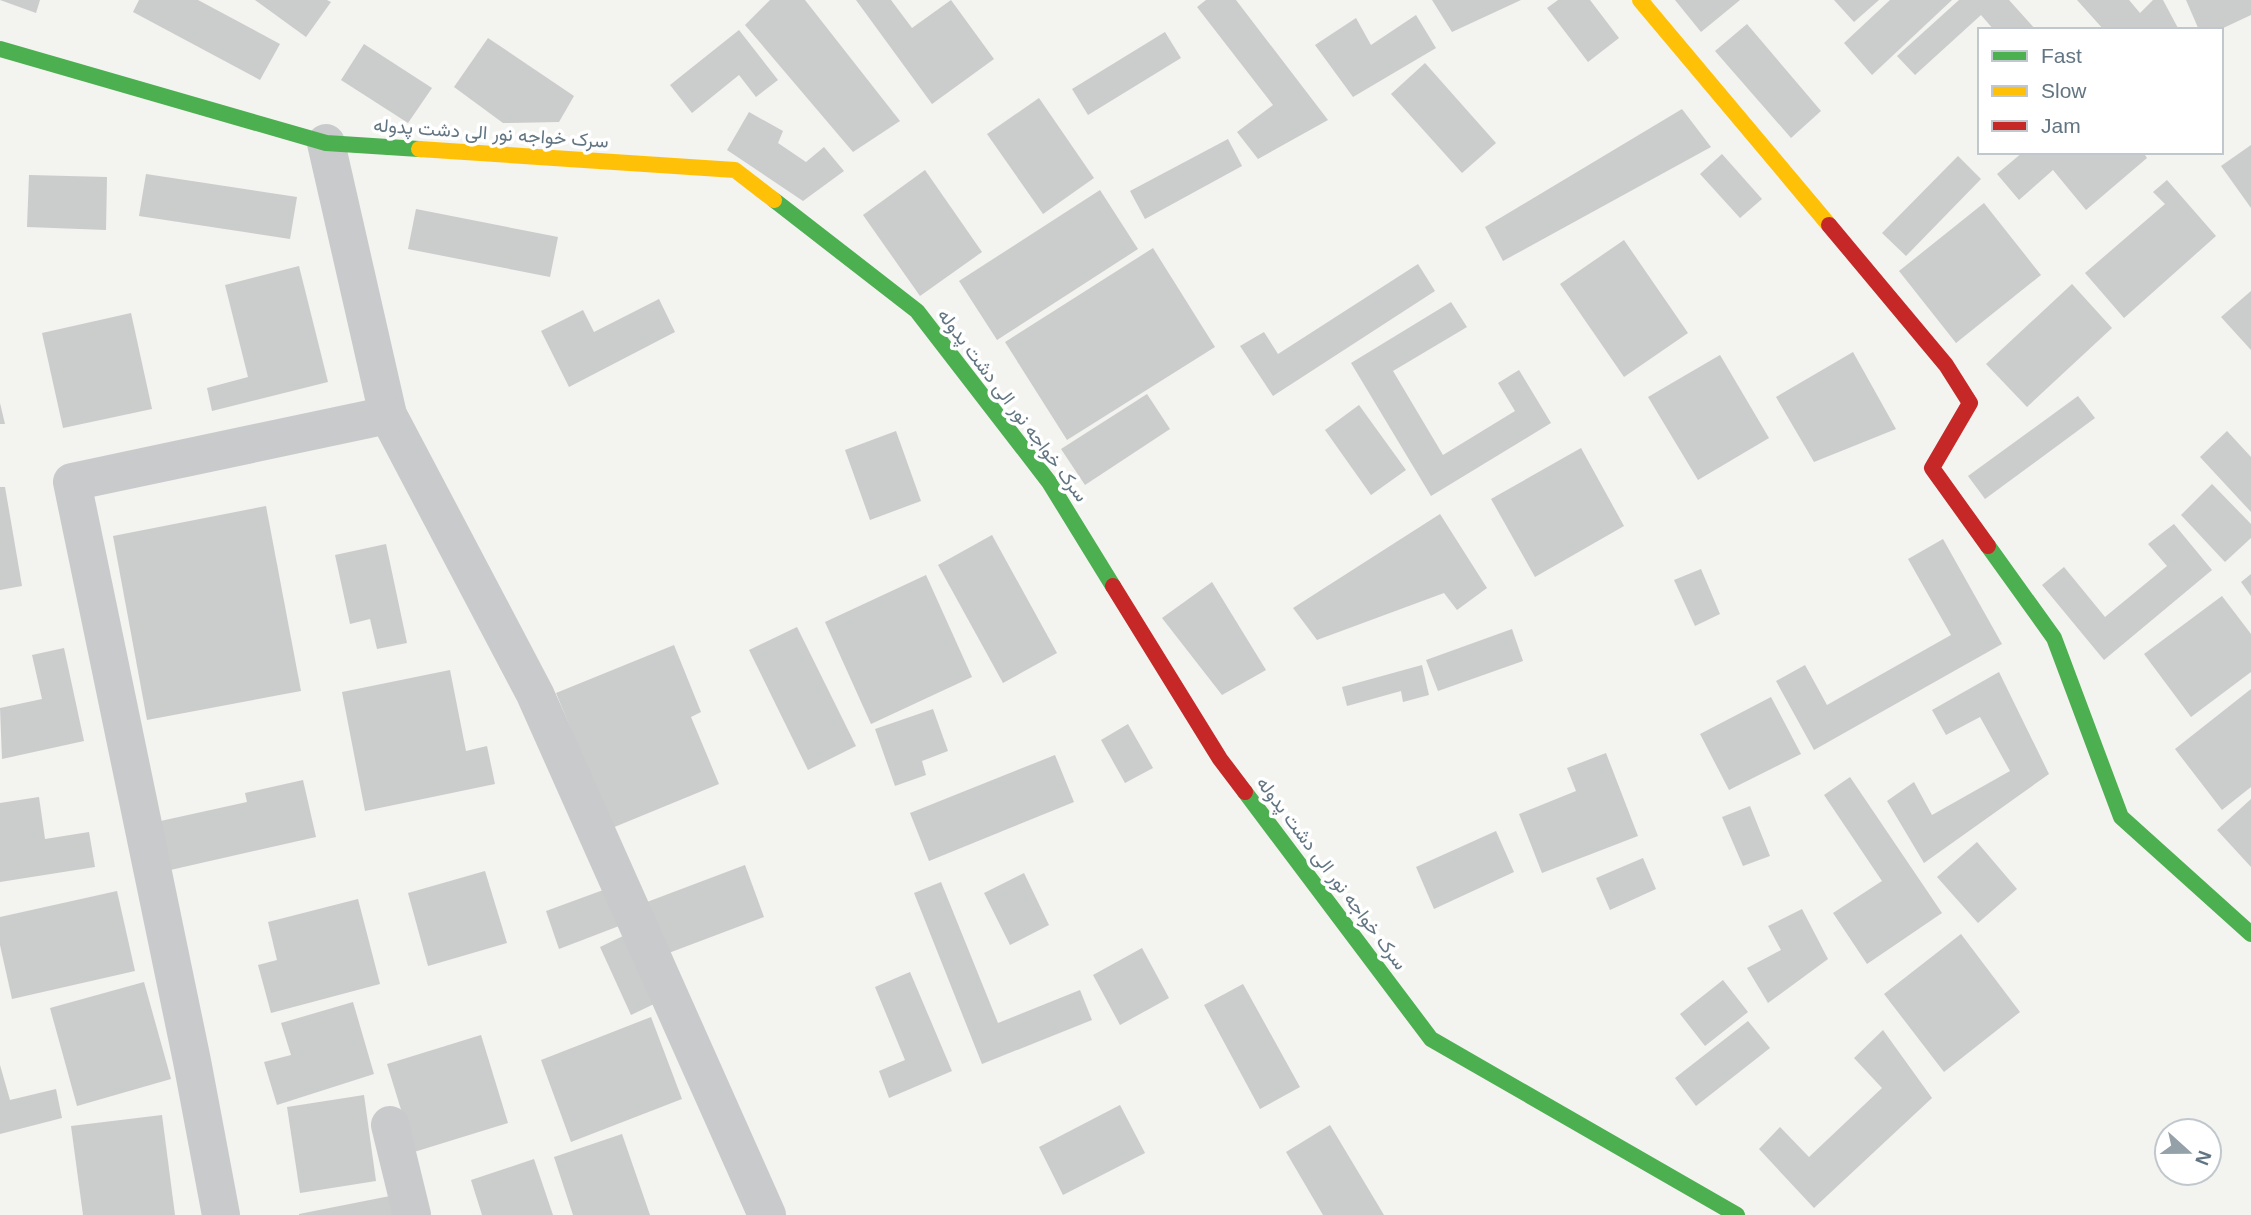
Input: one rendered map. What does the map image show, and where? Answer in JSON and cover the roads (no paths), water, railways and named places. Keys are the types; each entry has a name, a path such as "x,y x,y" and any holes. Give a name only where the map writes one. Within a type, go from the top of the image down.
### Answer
{"main road":[{"path":"1640,0 1946,365 1970,403 1932,468 2054,638 2121,817 2251,933"},
{"name":"سرک خواجه نور الی دشت پدوله","path":"0,48 326,143 735,170 917,311 1049,482 1220,759 1431,1039 1737,1215"}],"street":[{"path":"326,143 388,415 535,694 767,1215"},
{"path":"221,1215 192,1061 72,482 388,415"},
{"path":"390,1125 412,1215"}]}
